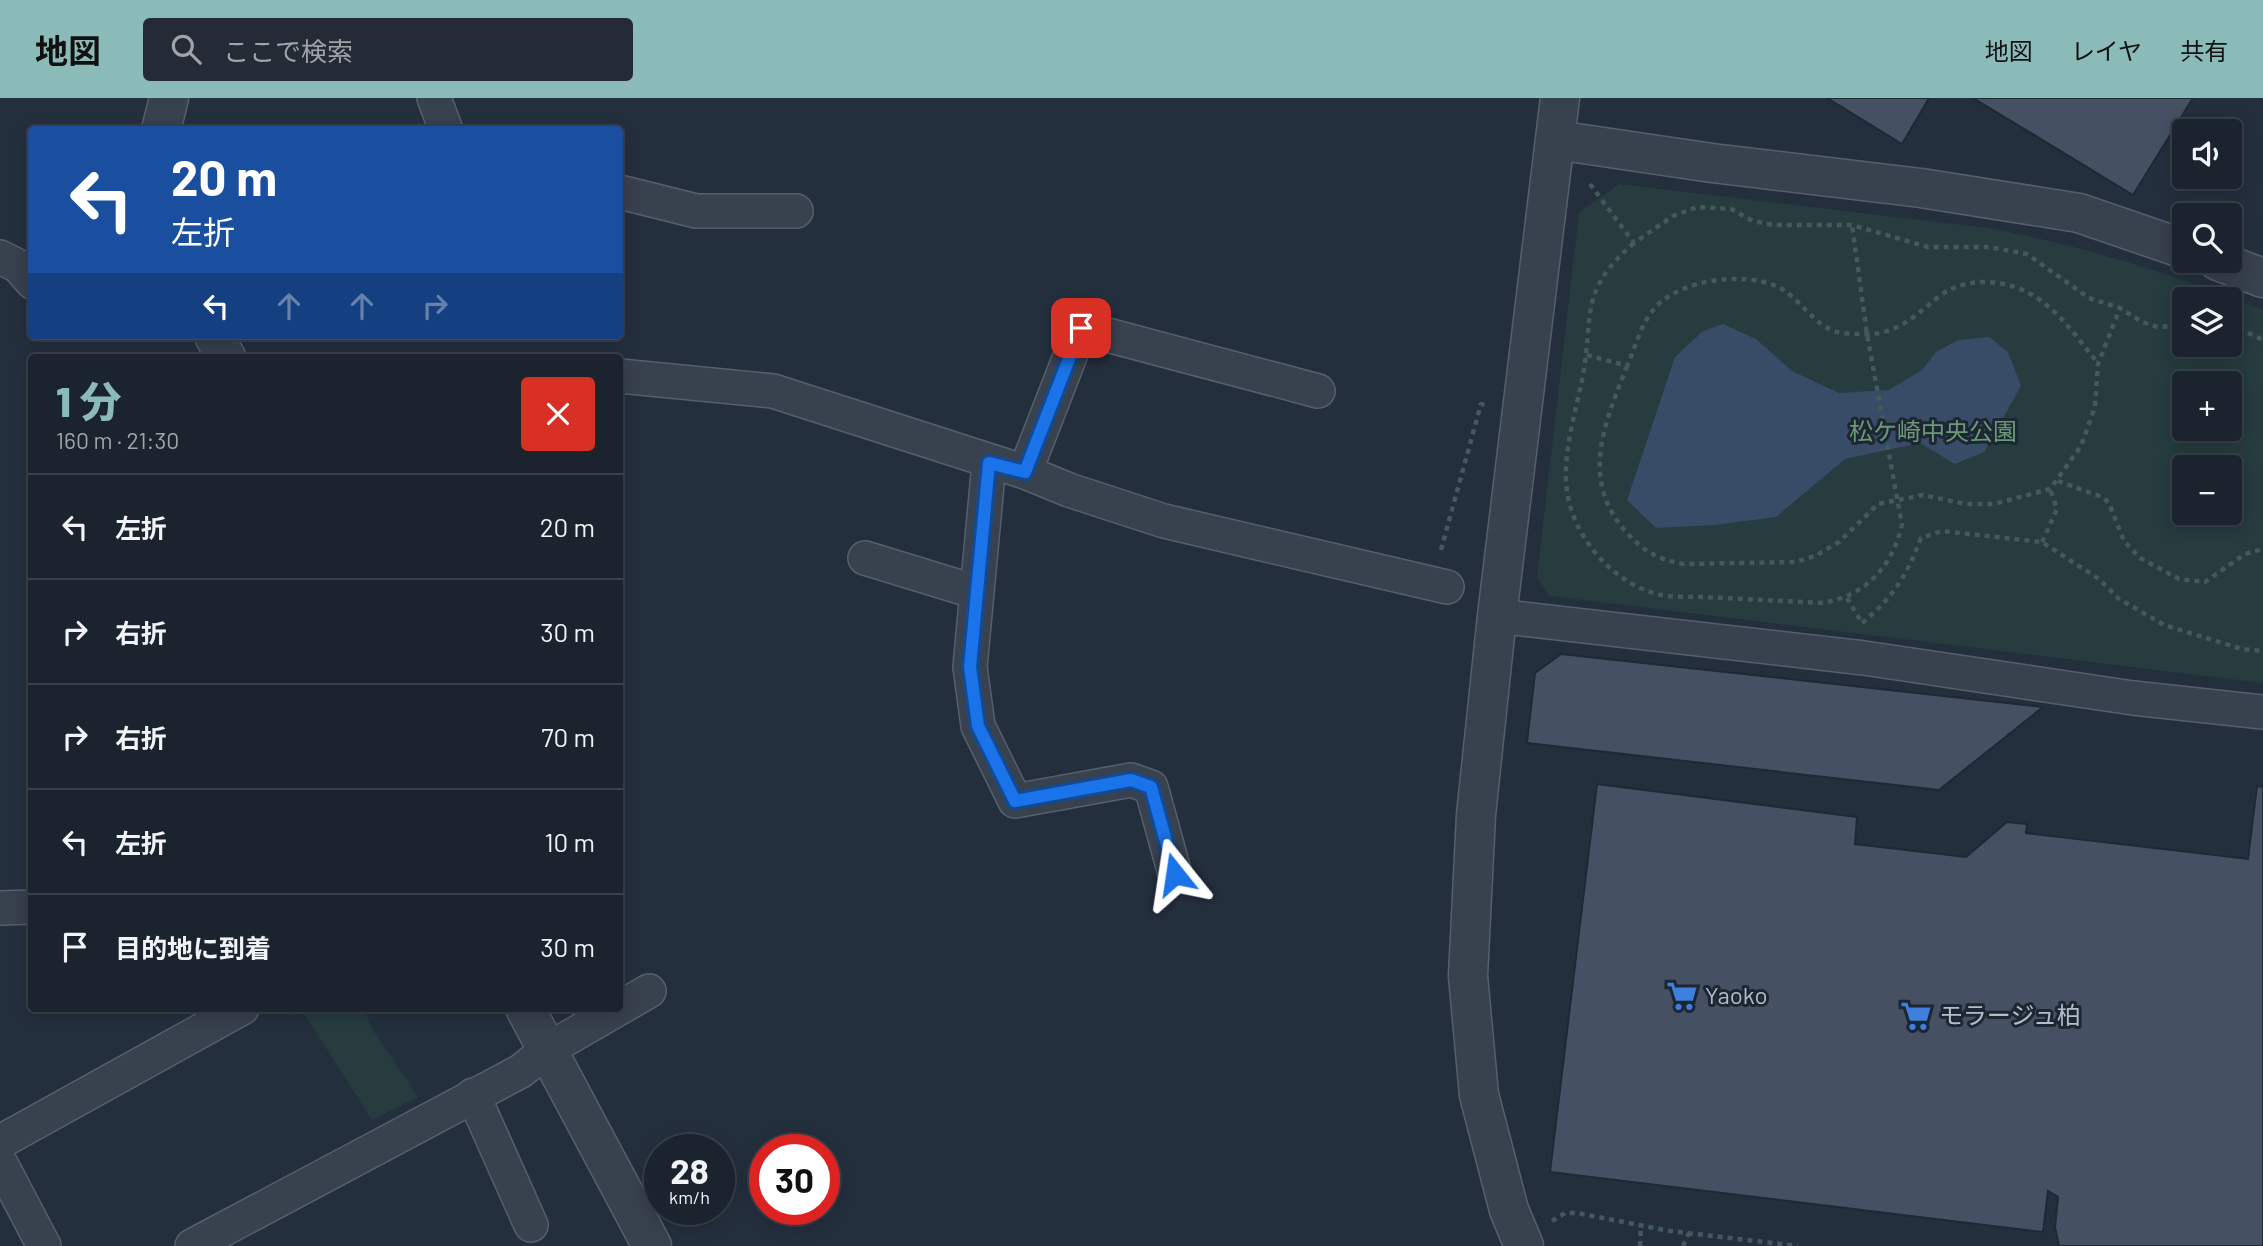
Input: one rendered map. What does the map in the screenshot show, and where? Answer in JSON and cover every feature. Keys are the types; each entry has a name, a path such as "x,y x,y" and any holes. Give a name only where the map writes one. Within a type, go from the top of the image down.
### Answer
{"street":[{"path":"162,126 169,98"},
{"path":"435,98 445,126"},
{"path":"1536,1235 1509,1210 1479,1095 1468,976 1476,815 1497,616 1560,98"},
{"path":"1556,140 1712,163 1921,188 2079,213 2172,245"},
{"path":"623,193 696,211 796,211"},
{"path":"0,257 18,266 28,277"},
{"path":"2242,270 2263,278"},
{"path":"1025,472 1081,328 1318,391"},
{"path":"623,376 773,391 989,463 1025,472 1069,491 1164,522 1443,573"},
{"path":"989,463 970,667 978,726 1015,801 1131,780 1151,787 1175,874"},
{"path":"866,558 976,592"},
{"path":"1497,616 1864,658 2133,698 2263,712"},
{"path":"0,908 28,907"},
{"path":"623,1006 649,991"},
{"path":"0,1142 235,1012"},
{"path":"527,1012 652,1246"},
{"path":"192,1246 521,1071 547,1050 613,1012"},
{"path":"474,1096 531,1224"},
{"path":"0,1161 44,1246"}],"path":[{"path":"1588,181 1634,243"},
{"path":"1852,225 1869,346 1899,500 1902,526 1893,555 1873,580 1847,598 1821,603 1658,595 1620,576 1601,559 1579,527 1567,490 1567,458 1587,355 1590,309 1596,284 1610,264 1634,243 1673,216 1697,207 1731,209 1753,221 1773,225 1852,225 1928,247 1989,247 2027,254 2089,298 2120,308 2142,322 2158,327 2172,326"},
{"path":"2098,364 2059,316 2043,301 2021,289 1991,282 1953,287 1900,327 1886,333 1867,334 1836,332 1778,287 1744,280 1709,280 1678,291 1655,308 1612,404 1598,473 1601,493 1611,513 1648,553 1666,562 1684,564 1796,562 1815,556 1839,542 1878,504 1923,495 1965,504 1994,504 2050,489 2081,446 2095,407 2098,364 2120,308"},
{"path":"2242,330 2263,340"},
{"path":"1587,355 1627,366"},
{"path":"1443,573 1479,412"},
{"path":"2058,481 2102,497 2109,503 2130,550 2179,579 2206,582 2245,554 2263,549"},
{"path":"2042,542 2057,509 2050,489"},
{"path":"1853,630 1894,594 1908,571 1921,538 1933,531 2042,542 2099,579 2119,599 2164,625 2242,649 2263,651"},
{"path":"1847,598 1862,622"},
{"path":"1536,1235 1565,1213 1577,1213 1641,1226 1755,1243 1798,1246"},
{"path":"1640,1246 1641,1226"},
{"path":"1684,1246 1689,1233"}],"green space":[{"name":"松ケ崎中央公園","path":"1619,184 1988,228 2059,243 2128,262 2201,287 2172,287 2172,357 2242,357 2242,302 2263,310 2263,683 1550,596 1537,577 1579,213"},
{"path":"303,1012 365,1012 373,1030 418,1097 372,1120"}],"water":[{"path":"1723,324 1756,339 1792,371 1839,393 1889,390 1922,370 1936,352 1958,340 1989,337 2008,352 2021,386 1984,452 1955,464 1920,443 1845,459 1776,517 1714,525 1656,528 1627,500 1675,357 1703,331"}],"building":[{"path":"1827,98 1929,98 1902,144"},
{"path":"1973,98 2193,98 2180,119 2172,119 2172,132 2133,195"},
{"path":"1561,654 2043,707 1939,790 1527,743 1535,673"},
{"name":"モラージュ柏","path":"1597,784 1857,817 1855,844 1966,857 2007,822 2027,824 2026,833 2248,859 2257,786 2263,787 2263,1246 2059,1246 2055,1227 2058,1197 2048,1191 2043,1232 1550,1172"}],"place":[{"name":"Yaoko","path":"1682,996"},
{"name":"モラージュ柏","path":"1916,1016"}],"route":[{"path":"1081,328 1025,472 989,463 970,667 978,726 1015,801 1131,780 1151,787 1175,874"}]}
